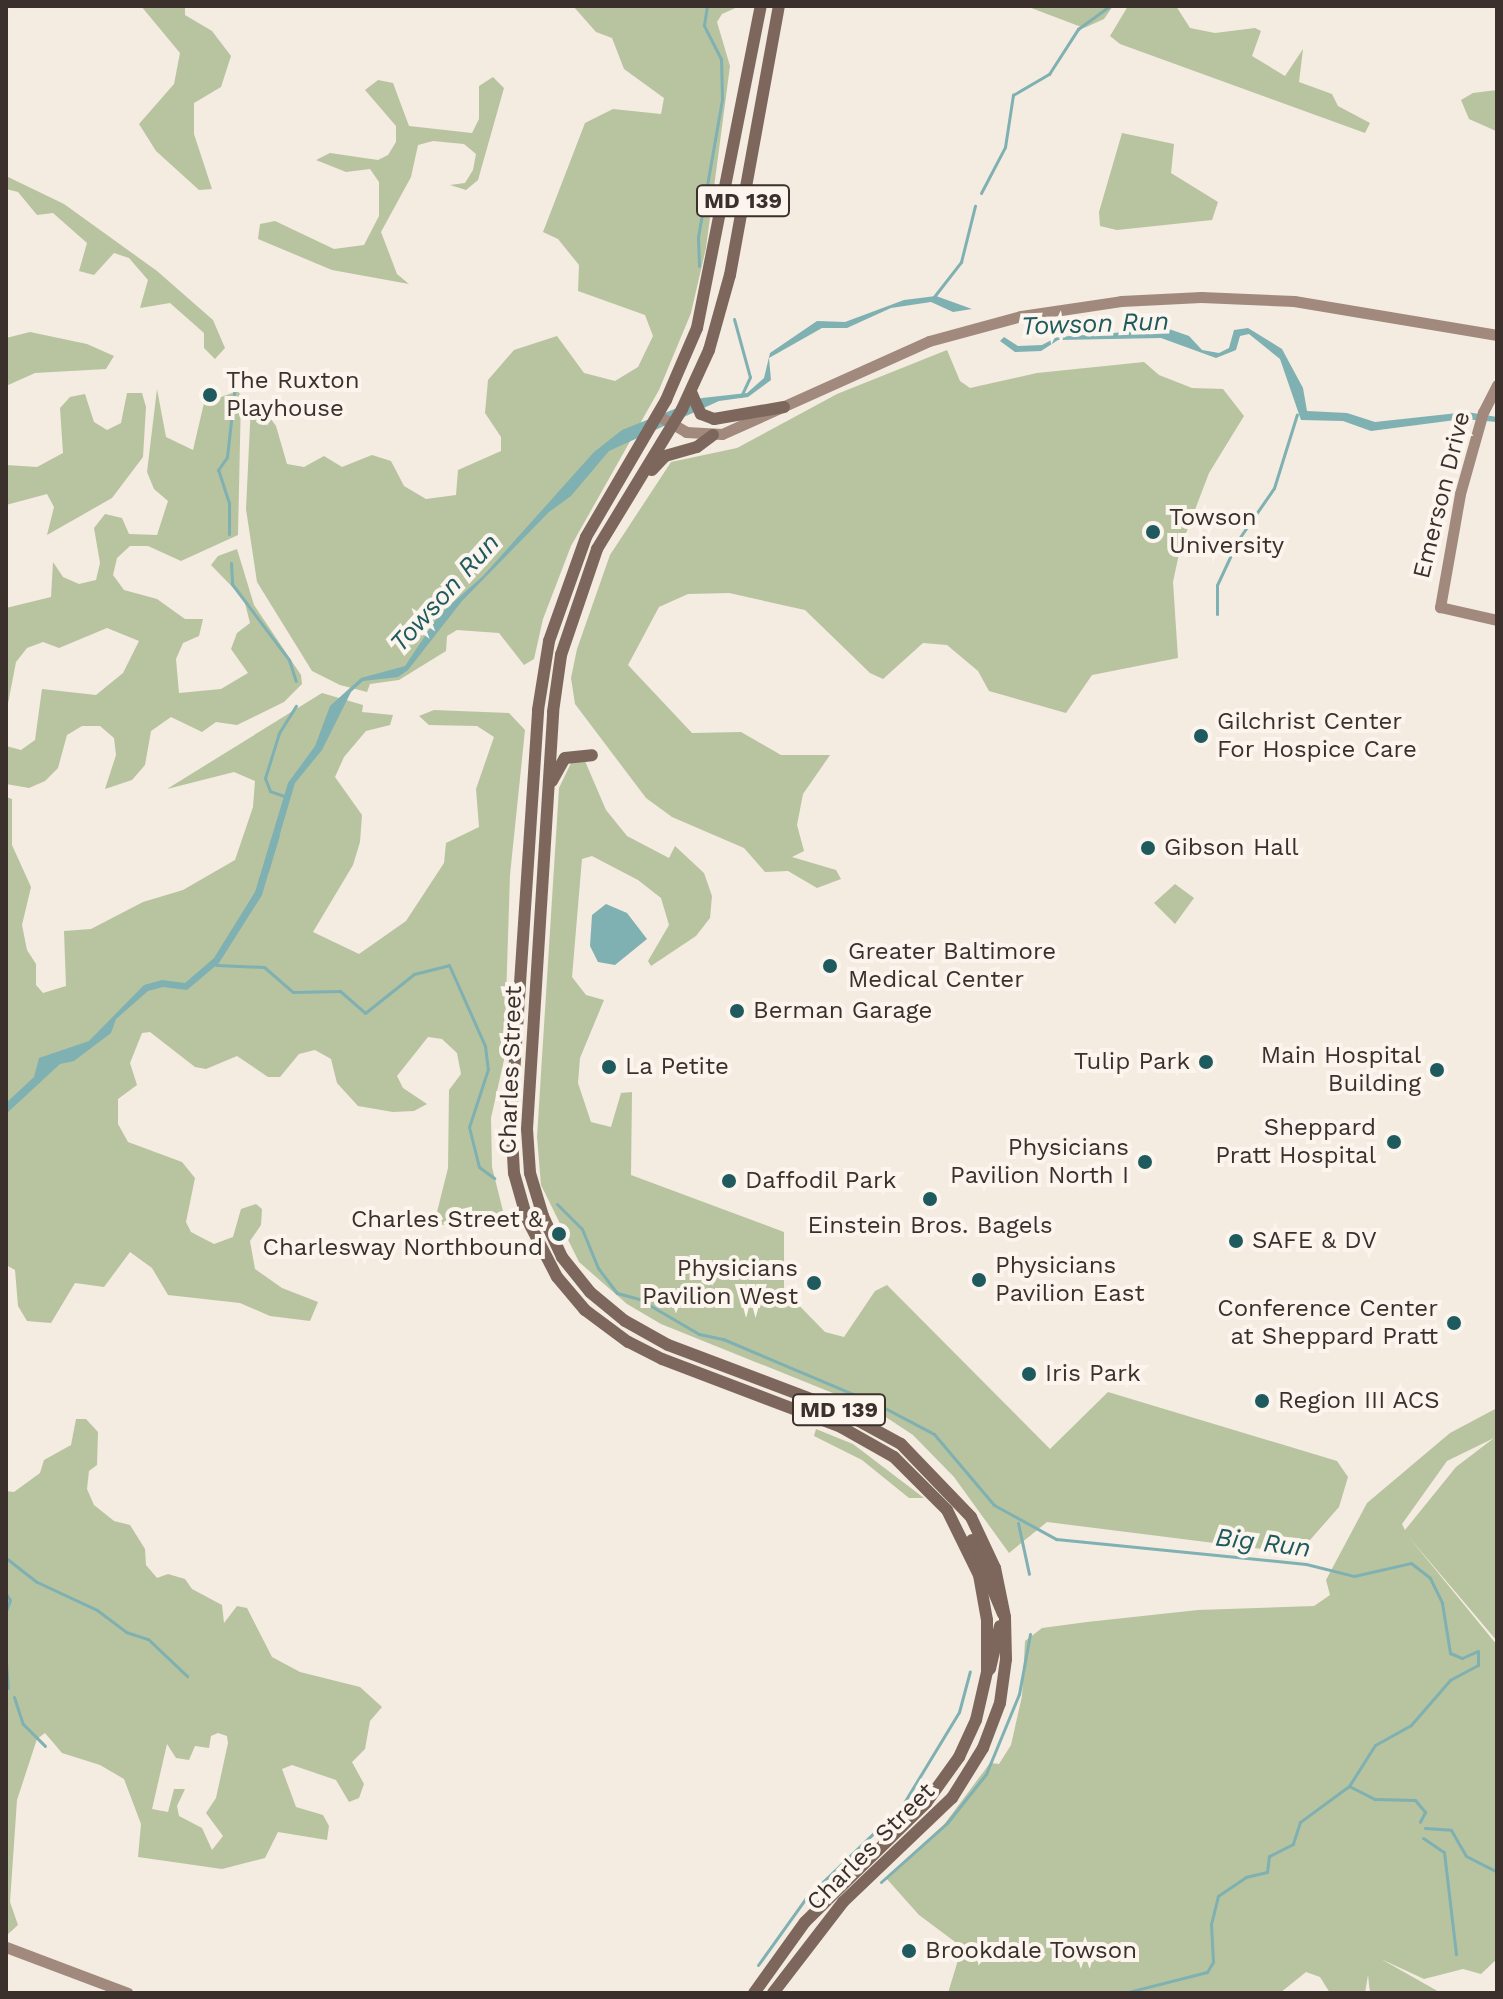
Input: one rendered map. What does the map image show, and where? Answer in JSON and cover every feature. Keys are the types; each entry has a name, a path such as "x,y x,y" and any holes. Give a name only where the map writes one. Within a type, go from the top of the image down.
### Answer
{"main road":[{"name":"Charles Street","path":"754,1993 821,1904 945,1780 971,1732 987,1672 984,1595 959,1530 915,1474 873,1443 662,1359 606,1327 557,1277 518,1191 512,1161 512,1092 544,663 557,610 586,537 681,370 704,304 761,6"},
{"name":"Charles Street","path":"773,1993 830,1917 940,1812 969,1774 1000,1703 1005,1617 995,1568 971,1517 901,1444 835,1408 639,1330 590,1292 562,1257 538,1204 527,1146 553,712 566,634 597,549 691,392 730,275 779,6"},
{"path":"637,482 665,456 697,447 713,435 784,407 929,341 1021,316 1099,303 1259,298 1497,335"},
{"name":"Emerson Drive","path":"1497,385 1483,412 1476,436 1449,545 1440,607 1497,620"},
{"path":"691,392 701,414 714,419 784,407"},
{"path":"657,415 673,424 713,435"},
{"path":"548,792 565,758 592,755"},
{"path":"959,1530 978,1550 996,1607 1005,1617 995,1666 987,1672"},
{"path":"6,1947 128,1993"}],"green space":[{"path":"141,6 185,6 185,15 212,31 231,56 221,87 194,103 194,134 212,189 199,190 156,151 139,124 174,84 180,53"},
{"path":"573,6 740,6 722,14 717,22 730,66 706,248 691,313 659,390 571,546 543,619 534,659 524,665 499,633 457,630 447,636 446,651 399,680 370,684 367,692 340,685 312,671 257,582 246,509 251,404 260,404 276,426 287,464 304,467 324,456 342,467 372,455 391,461 404,486 426,499 456,495 458,470 501,451 501,437 485,413 488,380 514,350 557,336 584,373 615,381 638,367 653,336 645,315 578,291 579,265 558,239 543,232 585,123 613,109 661,114 664,98 624,69 612,38 596,32"},
{"path":"1026,6 1113,6 1104,19 1084,28"},
{"path":"1128,6 1176,6 1190,28 1215,33 1255,28 1261,31 1252,56 1285,76 1303,49 1299,82 1332,94 1338,106 1370,123 1365,133 1120,44 1110,36"},
{"path":"493,77 504,88 478,180 466,190 450,185 465,183 473,170 476,154 464,144 433,141 418,145 411,177 381,232 397,274 409,284 332,270 258,239 260,224 275,221 334,249 364,245 379,216 379,182 370,169 346,172 316,160 330,153 378,160 388,155 396,142 396,126 365,90 378,80 393,83 409,126 472,133 479,119 479,86"},
{"path":"1497,90 1496,131 1469,119 1461,100 1473,93"},
{"path":"1122,133 1174,144 1171,173 1218,202 1212,220 1117,230 1100,226 1099,212"},
{"path":"6,176 64,204 157,271 213,320 225,348 215,359 204,348 204,333 170,303 140,308 148,280 129,258 114,253 94,275 79,271 87,243 53,213 37,215 18,192 6,189"},
{"path":"30,332 87,344 114,356 106,369 35,373 6,386 6,338"},
{"path":"947,350 960,381 970,388 1037,373 1144,362 1159,375 1192,388 1223,389 1244,416 1209,473 1180,549 1173,582 1178,658 1092,675 1066,713 989,691 978,671 947,645 923,643 883,679 870,673 805,610 729,593 688,594 659,607 628,665 692,733 741,732 781,755 830,755 803,794 797,825 804,851 792,857 836,870 841,879 817,888 788,871 765,872 744,848 672,817 646,798 575,704 571,678 577,649 610,555 671,462 737,448 837,394"},
{"path":"157,389 166,437 193,450 204,403 238,391 241,396 238,535 181,561 148,546 130,546 117,558 113,575 124,590 157,599 185,619 203,619 199,636 183,643 176,659 179,693 221,689 248,673 231,649 237,633 250,623 244,599 211,565 218,556 237,549 254,605 301,675 302,684 284,702 237,725 216,722 202,732 171,717 151,731 145,765 132,780 105,789 116,755 114,738 100,726 82,726 67,735 58,768 45,781 29,788 6,784 6,746 21,750 35,740 42,689 96,695 123,673 139,641 107,628 59,648 43,642 27,648 16,662 6,714 6,608 51,597 53,562 63,577 79,584 96,580 100,563 94,528 105,514 122,518 129,534 157,535 168,501 154,489 147,472"},
{"path":"127,393 142,393 146,407 143,457 112,498 47,535 54,507 47,494 6,505 6,465 37,467 63,453 60,408 70,397 85,394 94,422 107,430 121,423"},
{"path":"322,693 363,705 362,712 393,715 390,725 366,731 344,757 335,777 362,815 360,842 353,865 313,932 359,954 406,921 444,863 446,843 479,827 476,789 494,737 477,726 429,725 419,716 434,710 509,713 525,730 510,875 504,1060 491,1118 492,1167 505,1219 500,1229 434,1224 448,1168 449,1090 461,1074 457,1053 442,1039 428,1037 397,1076 403,1088 427,1104 414,1111 393,1112 358,1106 337,1083 331,1059 315,1050 299,1054 280,1077 268,1077 237,1056 206,1069 195,1067 150,1032 142,1033 130,1063 137,1085 118,1099 118,1124 128,1142 182,1162 195,1178 186,1222 191,1232 214,1244 233,1237 241,1209 256,1204 262,1209 261,1225 250,1241 255,1269 282,1288 318,1302 310,1321 270,1316 240,1303 168,1295 152,1268 130,1252 104,1287 75,1283 51,1323 27,1321 18,1306 15,1270 6,1265 6,797 12,799 12,845 31,887 22,925 27,950 36,964 36,985 43,993 66,986 64,931 91,929 143,902 183,890 235,860 253,807 255,781 234,772 167,789"},
{"path":"572,761 585,761 606,810 627,836 669,858 675,846 704,873 712,896 710,918 696,936 651,966 648,961 669,925 661,898 638,880 592,856 582,859 572,977 586,995 604,1000 580,1058 578,1083 591,1122 611,1127 621,1093 632,1092 631,1175 784,1232 784,1290 825,1332 844,1337 875,1291 887,1285 1050,1449 1108,1392 1337,1461 1348,1477 1339,1507 1310,1540 1278,1551 1047,1522 1009,1553 954,1477 913,1435 875,1410 661,1324 627,1304 579,1262 541,1185 537,1137 559,788"},
{"path":"1175,884 1194,898 1175,924 1154,903"},
{"path":"1497,1408 1497,1641 1408,1536 1497,1645 1497,1959 1481,1974 1463,1969 1424,1979 1381,1959 1441,1993 1370,1993 1368,1975 1365,1993 1330,1993 1320,1977 1306,1972 1280,1993 948,1993 962,1947 919,1915 886,1878 943,1826 990,1763 999,1764 1011,1745 1022,1696 1025,1641 1042,1628 1087,1622 1198,1610 1314,1606 1330,1595 1326,1580 1367,1503 1450,1433","holes":["1494,1438 1456,1467 1405,1530 1402,1524 1447,1461"]},
{"path":"76,1419 86,1419 98,1432 97,1465 89,1471 87,1489 94,1505 114,1521 130,1525 145,1549 146,1565 157,1578 168,1574 185,1579 192,1589 222,1605 224,1623 237,1606 247,1608 272,1657 300,1672 360,1687 382,1707 370,1721 365,1749 352,1762 364,1784 359,1798 349,1802 336,1780 292,1765 282,1769 296,1807 323,1815 329,1826 327,1840 278,1832 265,1858 222,1869 138,1857 141,1824 124,1779 100,1765 62,1753 45,1733 37,1739 17,1800 10,1902 18,1925 7,1935 6,1491 14,1492 40,1473 44,1460 71,1445","holes":["218,1733 227,1736 216,1798 206,1813 223,1836 212,1850 202,1828 179,1816 177,1806 185,1789 174,1789 168,1812 152,1809 167,1744 176,1758 189,1760 195,1746 209,1748 211,1736"]},
{"path":"816,1429 853,1444 924,1498 909,1498 862,1460 814,1436"}],"water":[{"name":"Towson Run","path":"936,296 972,309 953,312 931,302 891,308 847,328 822,328 769,358 771,380 748,397 719,401 609,451 571,496 549,512 462,601 408,670 398,677 363,681 351,692 322,750 295,783 262,895 219,963 187,990 163,987 148,991 116,1019 111,1033 74,1061 60,1064 6,1114 6,1103 34,1077 39,1058 89,1041 144,985 162,980 185,983 214,958 255,892 288,783 315,746 330,706 361,678 405,666 439,615 483,576 594,452 622,430 702,398 747,393 764,378 770,353 817,321 845,322 904,300"},
{"name":"Towson Run","path":"1248,328 1282,349 1303,388 1307,411 1347,413 1375,422 1467,412 1497,417 1497,422 1463,419 1371,431 1343,421 1301,420 1280,359 1249,334 1240,336 1236,350 1216,358 1161,338 1058,340 1041,351 1015,352 1000,341 1004,337 1018,346 1042,345 1057,337 1169,329 1189,336 1202,350 1219,353 1229,348 1234,330"},
{"path":"606,904 627,913 647,939 615,965 598,962 590,946 592,915"}],"waterway":[{"path":"699,266 698,237 722,99 721,59 704,25 707,6"},
{"path":"981,193 1005,147 1013,95 1049,74 1078,29 1110,6"},
{"path":"933,298 961,262 975,206"},
{"path":"734,319 750,377 741,396"},
{"path":"229,534 229,503 218,470 227,457 235,385"},
{"path":"1217,614 1217,585 1238,540 1274,488 1297,414"},
{"path":"231,563 232,584 289,660 296,681"},
{"path":"287,797 270,791 265,778 279,733 296,706"},
{"name":"Towson Run","path":"267,871 278,836"},
{"name":"Big Run","path":"216,965 264,967 293,992 340,991 365,1013 414,974 449,965 485,1046 488,1069 469,1127 479,1167 494,1178"},
{"name":"Big Run","path":"557,1204 582,1229 598,1268 617,1293 639,1299 699,1334 723,1339 879,1405 934,1434 994,1505 1056,1539 1306,1564 1354,1576 1411,1563 1430,1578 1442,1603 1450,1653 1462,1658 1478,1651 1478,1665 1450,1680 1411,1725 1375,1745 1349,1786 1300,1822 1293,1844 1269,1856 1267,1872 1246,1877 1218,1896 1211,1924 1213,1962 1207,1972 1124,1993"},
{"path":"1018,1523 1029,1574"},
{"path":"6,1558 37,1582 97,1610 126,1632 148,1639 187,1676"},
{"path":"6,1594 10,1600 6,1611"},
{"path":"881,1882 947,1823 986,1774 1019,1694 1030,1634"},
{"path":"6,1662 8,1688"},
{"path":"758,1965 806,1898 902,1806 959,1712 970,1671"},
{"path":"14,1697 23,1724 45,1746"},
{"path":"1349,1786 1375,1799 1415,1800 1425,1812 1420,1822"},
{"path":"1425,1828 1451,1830 1466,1856 1497,1872"},
{"path":"1423,1838 1444,1852 1456,1954"}],"place":[{"name":"The Ruxton Playhouse","path":"210,395"},
{"name":"Towson University","path":"1153,532"},
{"name":"Gilchrist Center For Hospice Care","path":"1201,736"},
{"name":"Gibson Hall","path":"1148,848"},
{"name":"Greater Baltimore Medical Center","path":"830,966"},
{"name":"Berman Garage","path":"737,1011"},
{"name":"Tulip Park","path":"1206,1062"},
{"name":"La Petite","path":"609,1067"},
{"name":"Main Hospital Building","path":"1437,1070"},
{"name":"Sheppard Pratt Hospital","path":"1394,1142"},
{"name":"Physicians Pavilion North I","path":"1145,1162"},
{"name":"Daffodil Park","path":"729,1181"},
{"name":"Einstein Bros. Bagels","path":"930,1199"},
{"name":"Charles Street & Charlesway Northbound","path":"559,1234"},
{"name":"SAFE & DV","path":"1236,1241"},
{"name":"Physicians Pavilion East","path":"979,1280"},
{"name":"Physicians Pavilion West","path":"814,1283"},
{"name":"Conference Center at Sheppard Pratt","path":"1454,1323"},
{"name":"Iris Park","path":"1029,1374"},
{"name":"Region III ACS","path":"1262,1401"},
{"name":"Brookdale Towson","path":"909,1951"}]}
